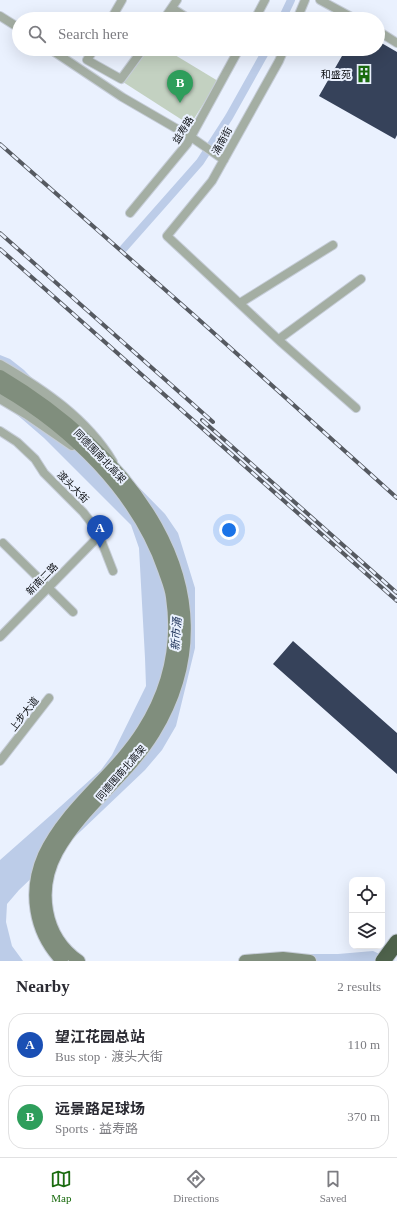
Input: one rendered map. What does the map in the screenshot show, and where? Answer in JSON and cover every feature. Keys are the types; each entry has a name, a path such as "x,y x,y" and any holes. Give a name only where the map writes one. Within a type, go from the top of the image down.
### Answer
{"highway":[{"path":"383,961 397,942"}],"main road":[{"name":"同德围南北高架","path":"0,376 29,394 68,423 86,438 120,476 147,511 167,547 183,599 185,632 181,666 171,699 154,732 132,763 85,814 69,834 57,852 50,870 45,901 49,920 58,941 79,961"},
{"name":"同德围南北高架","path":"0,387 17,397 58,428 96,462 129,503 154,544 172,594 175,640 167,680 158,703 144,729 125,755 60,828 44,857 37,878 35,894 39,923 45,938 62,961"},
{"path":"245,961 283,958 310,961"}],"street":[{"path":"115,12 122,0"},
{"path":"166,0 174,4 182,12"},
{"path":"259,12 265,0"},
{"path":"300,12 305,0"},
{"path":"320,0 342,12"},
{"path":"0,16 12,24"},
{"path":"385,35 397,43"},
{"path":"60,56 122,97 191,137 224,160"},
{"path":"90,56 87,60 121,79 138,56"},
{"name":"益寿路","path":"130,213 187,144 235,56"},
{"name":"涌南街","path":"240,303 166,236 212,181 281,56"},
{"path":"333,245 240,303 279,340 356,408"},
{"path":"279,340 361,279"},
{"path":"0,365 34,386 72,414 106,451 120,476"},
{"path":"0,398 27,414 96,462"},
{"name":"渡头大街","path":"0,431 17,442 35,459 44,473 83,512 96,530 113,571"},
{"name":"新南二路","path":"1,635 99,536"},
{"path":"3,543 73,612"},
{"name":"上步大道","path":"0,761 49,698"}],"green space":[{"path":"140,56 177,56 218,81 190,125 123,82"}],"water":[{"name":"新市涌","path":"0,355 10,359 24,370 165,514 178,533 195,588 195,648 176,726 162,750 145,770 19,890 7,904 6,922 12,946 23,961 0,961 0,860 101,770 112,755 146,686 145,658 139,548 131,525 44,438 0,400"},
{"path":"373,951 395,961 275,961 274,954 338,954"}],"building":[{"name":"和盛苑","path":"385,45 397,52 397,135 395,139 319,96 342,56 385,56"},
{"path":"293,641 397,733 397,774 273,664"}],"waterway":[{"path":"285,12 291,0"},
{"path":"124,248 200,162 229,117 263,56"}],"railway":[{"path":"0,144 196,317 397,498"},
{"path":"0,233 213,422"},
{"path":"0,249 397,601"},
{"path":"202,420 397,593"}],"place":[{"name":"和盛苑","path":"364,74"},
{"name":"远景路足球场","path":"180,103"},
{"name":"望江花园总站","path":"100,548"}]}
